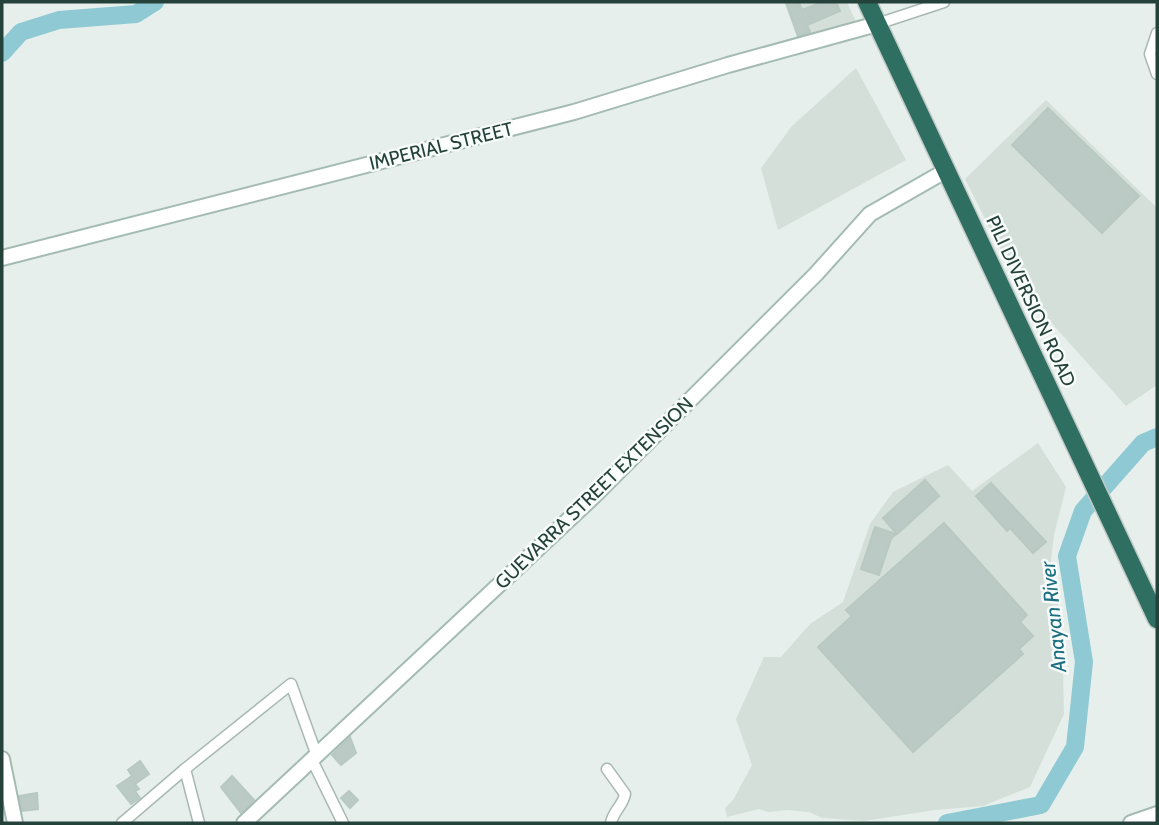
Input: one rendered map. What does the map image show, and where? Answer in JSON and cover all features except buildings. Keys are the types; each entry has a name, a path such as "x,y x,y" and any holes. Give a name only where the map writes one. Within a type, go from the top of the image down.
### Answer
{"highway":[{"name":"PILI DIVERSION ROAD","path":"866,2 1157,619"}],"street":[{"path":"877,24 944,2"},
{"name":"IMPERIAL STREET","path":"2,258 574,112 728,65 877,24"},
{"path":"1157,33 1150,54 1157,74"},
{"name":"GUEVARRA STREET EXTENSION","path":"244,823 594,496 816,274 870,214 947,170"},
{"path":"122,823 290,684 314,758 343,823"},
{"path":"2,759 15,823"},
{"path":"185,769 199,823"},
{"path":"607,769 625,794 624,803 613,815 611,823"},
{"path":"1131,823 1157,814"}],"shaded area":[{"path":"784,2 847,2 856,22 798,40"},
{"path":"856,68 906,160 778,230 761,168 792,126"},
{"path":"1046,100 1157,208 1157,385 1126,406 1020,288 965,179"},
{"path":"1038,443 1066,487 1054,535 1050,568 1062,623 1064,714 1030,787 983,806 864,821 822,818 809,812 768,812 759,809 727,817 725,808 733,800 752,765 736,719 764,657 781,657 810,624 843,602 870,524 893,492 948,465 972,491"}],"waterway":[{"path":"2,53 21,32 59,20 136,14 155,2"},
{"name":"Anayan River","path":"947,823 1041,805 1075,747 1084,662 1067,556 1083,511 1143,443 1157,437"}]}
